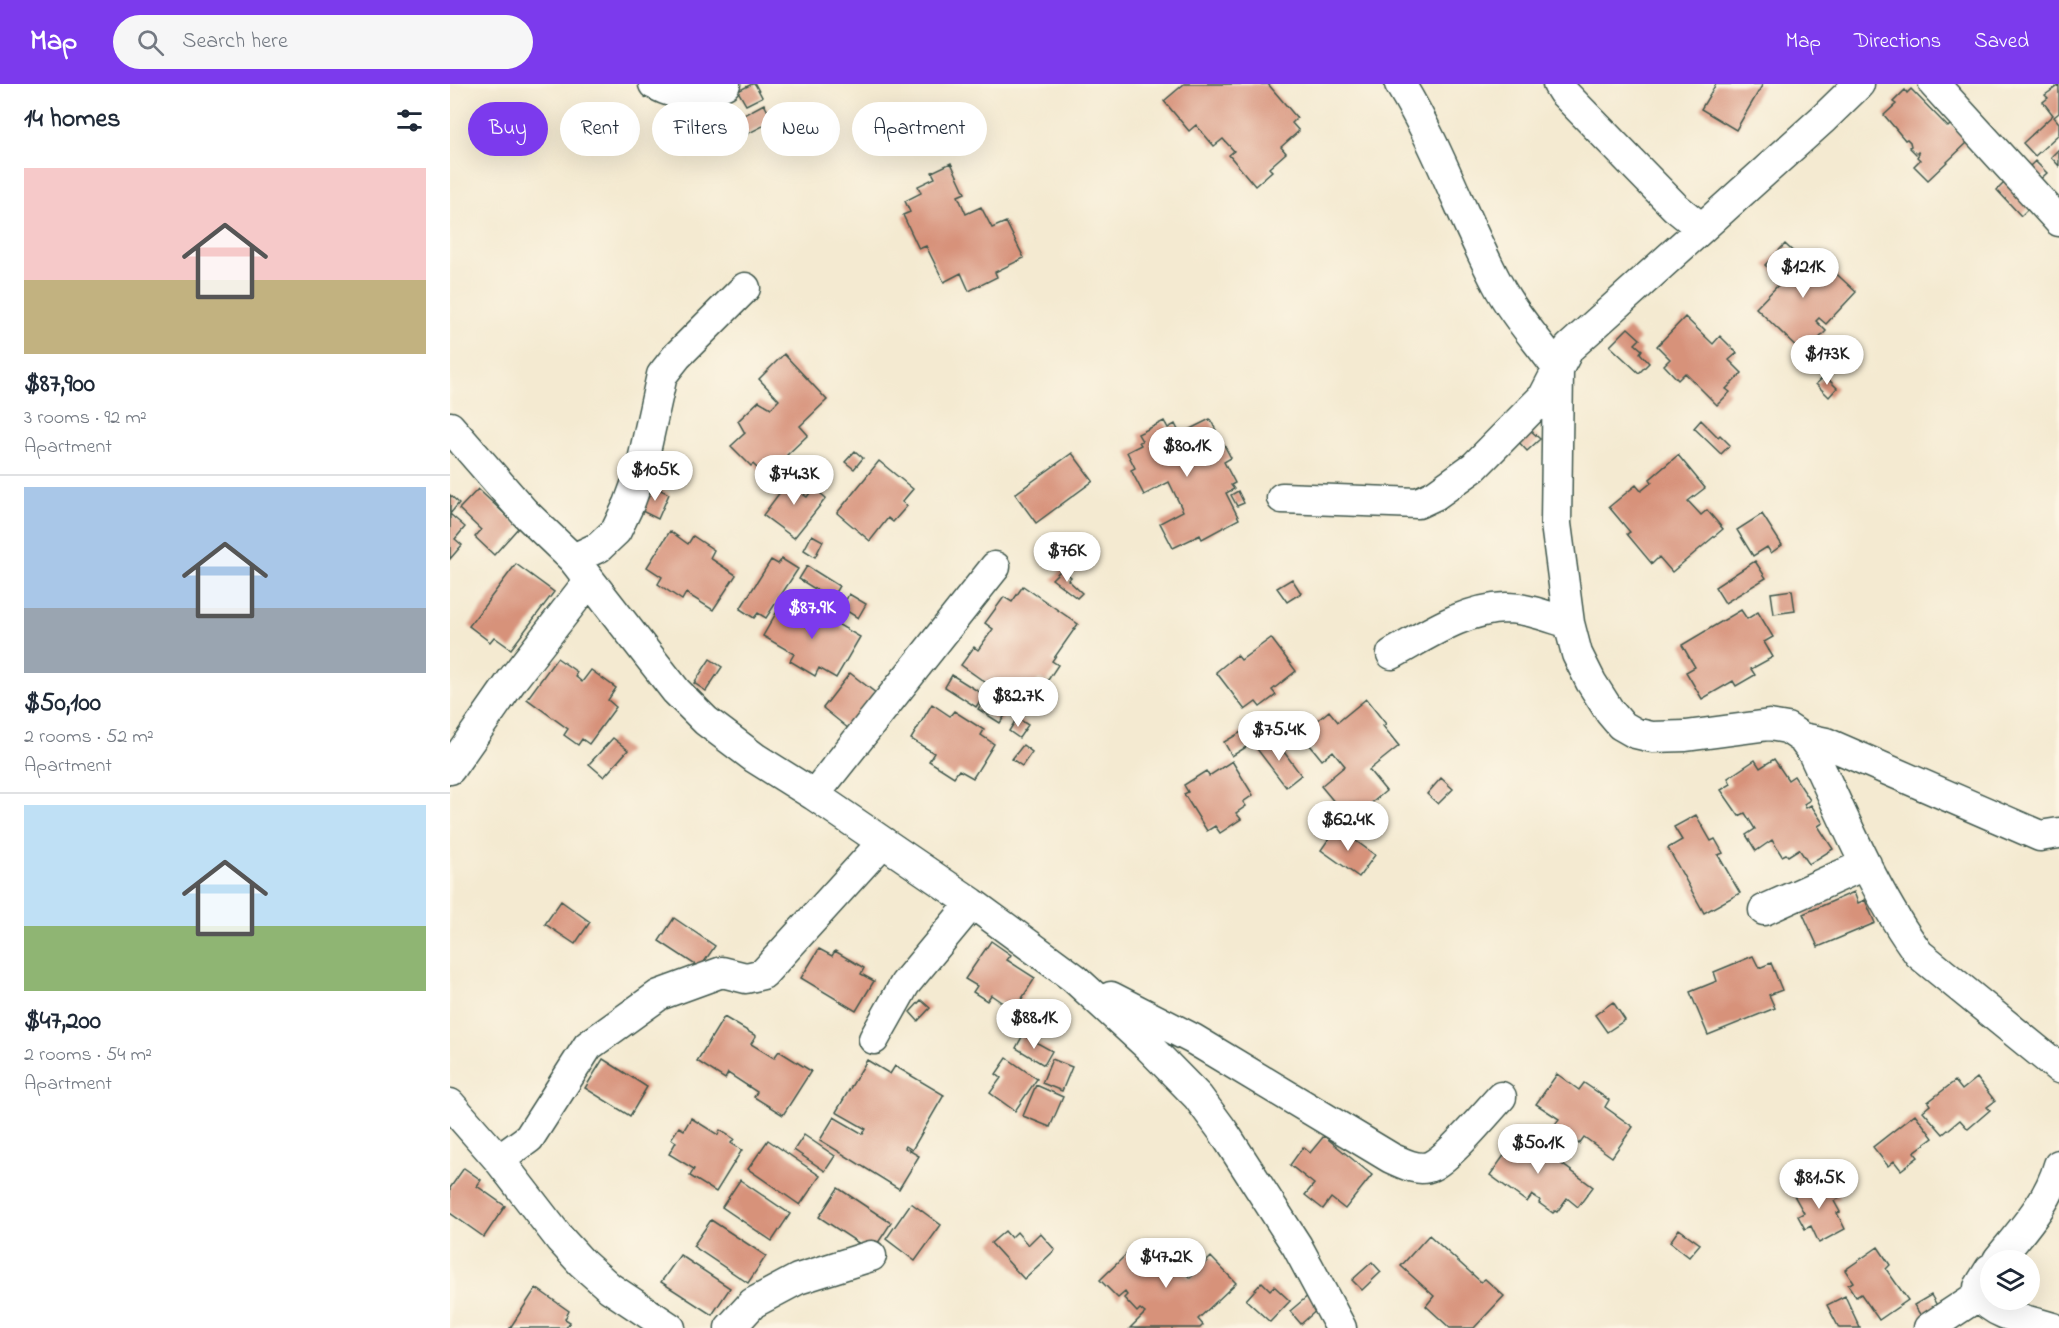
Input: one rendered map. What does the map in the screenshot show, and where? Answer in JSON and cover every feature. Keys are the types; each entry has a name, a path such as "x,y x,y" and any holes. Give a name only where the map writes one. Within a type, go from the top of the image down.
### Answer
{"street":[{"path":"654,84 669,92 694,96 725,84"},
{"path":"1400,84 1416,109 1443,164 1497,284 1558,369 1556,524 1569,623 1577,654 1610,712 1621,725 1635,733 1652,737 1686,736 1769,725 1787,728 1802,738 1813,753 1866,864 1906,937 1918,954 2059,1068"},
{"path":"1558,84 1563,92 1675,207 1701,228"},
{"path":"1282,498 1418,503 1435,495 1474,467 1544,396 1569,348 1816,126 1859,84"},
{"path":"1934,84 2059,221"},
{"path":"450,769 513,679 581,570 599,547 616,531 640,474 662,375 677,356 745,288"},
{"path":"450,427 524,512 581,570 676,690 706,721 755,758 814,795 972,903 1074,978 1148,1046 1204,1106 1223,1131 1297,1246 1341,1328"},
{"path":"814,795 995,567"},
{"path":"1392,654 1451,622 1481,611 1508,608 1534,612 1569,623"},
{"path":"1802,738 1827,743 2040,836 2059,833"},
{"path":"499,1160 529,1138 588,1046 659,994 723,972 746,978 763,974 883,842"},
{"path":"1764,910 1866,864"},
{"path":"874,1039 905,984 972,903"},
{"path":"1074,978 1193,1040 1391,1158 1412,1167 1430,1167 1447,1154 1501,1097"},
{"path":"450,1104 499,1160 560,1239 582,1263 610,1287 670,1328"},
{"path":"2006,1250 2036,1212 2059,1166"},
{"path":"730,1328 753,1303 798,1279 871,1256"},
{"path":"1929,1328 1980,1286"},
{"path":"1995,1310 2053,1328"}],"building":[{"path":"755,84 762,97 749,104 744,102 738,91"},
{"path":"1184,84 1268,84 1297,118 1292,123 1299,131 1281,147 1286,153 1269,168 1272,171 1255,186 1229,155 1234,151 1223,139 1214,146 1196,125 1189,131 1164,101"},
{"path":"1716,84 1763,84 1736,130 1701,109"},
{"path":"2059,85 2059,113 2054,117 2059,123 2059,134 2035,156 2023,143 2053,115 2043,102 2048,98 2045,95"},
{"path":"1911,89 1948,127 1951,124 1968,142 1928,180 1914,166 1920,160 1917,157 1918,152 1916,154 1909,147 1910,142 1905,140 1884,115 1896,104 1893,102 1905,90 1907,93"},
{"path":"761,106 761,127 749,133 749,112"},
{"path":"2059,149 2059,166 2051,157"},
{"path":"2035,161 2047,173 2036,183 2025,171"},
{"path":"951,163 965,193 958,196 966,214 981,207 992,228 1006,222 1024,258 995,272 997,277 969,291 961,273 944,282 926,246 919,249 903,215 910,212 905,201 921,193 918,186 935,178 932,172"},
{"path":"2010,177 2034,203 2021,216 1997,190"},
{"path":"1785,244 1819,276 1828,266 1856,292 1826,324 1819,318 1816,321 1826,331 1804,354 1756,308 1782,281 1765,265"},
{"path":"1685,317 1713,344 1720,336 1737,353 1729,360 1742,373 1726,389 1730,392 1717,405 1685,373 1678,380 1664,365 1670,359 1657,346"},
{"path":"1628,328 1640,339 1635,344 1642,350 1640,353 1649,363 1639,373 1610,346"},
{"path":"784,354 827,400 800,426 808,435 787,455 790,458 783,465 780,462 765,476 731,446 745,433 738,421 759,401 771,408 779,400 759,379"},
{"path":"1825,376 1837,388 1829,397 1816,384"},
{"path":"1210,419 1231,458 1224,462 1235,483 1231,485 1234,489 1226,493 1239,519 1202,539 1200,535 1173,548 1160,523 1183,511 1169,482 1144,495 1131,470 1135,468 1127,452 1141,445 1139,442 1142,441 1138,434 1164,421 1168,428 1175,424 1180,434"},
{"path":"1701,420 1730,445 1721,454 1694,428"},
{"path":"1529,429 1540,439 1527,451 1517,440"},
{"path":"855,451 863,458 854,469 845,462"},
{"path":"1072,453 1093,481 1036,523 1015,494"},
{"path":"1678,455 1705,488 1688,501 1701,515 1707,510 1723,529 1672,572 1659,557 1652,564 1627,534 1630,532 1609,507 1636,485 1641,491 1652,482 1650,479"},
{"path":"879,461 913,489 902,502 907,506 893,522 888,518 870,541 837,513"},
{"path":"795,472 812,485 804,495 807,497 814,488 826,498 794,538 763,515"},
{"path":"653,486 669,494 658,519 642,511"},
{"path":"478,489 519,527 494,555 475,537 481,530 459,509"},
{"path":"1238,491 1244,503 1237,506 1231,495"},
{"path":"450,495 459,503 450,514"},
{"path":"450,514 465,527 455,539 462,545 450,559"},
{"path":"1762,514 1782,545 1771,553 1767,547 1753,556 1737,530"},
{"path":"670,531 688,544 693,536 714,550 710,558 736,575 713,610 686,593 682,600 658,584 662,577 647,567"},
{"path":"812,535 823,541 815,557 804,550"},
{"path":"782,559 798,569 766,618 758,613 754,618 740,609 771,560 778,564"},
{"path":"1755,561 1766,578 1725,603 1715,587"},
{"path":"516,564 554,592 511,649 494,637 490,642 469,626"},
{"path":"807,566 839,586 831,599 799,579"},
{"path":"1062,569 1071,577 1068,580 1082,593 1077,598 1052,579"},
{"path":"1292,579 1301,593 1287,602 1277,588"},
{"path":"1023,586 1078,624 1052,661 1058,665 1046,683 1039,679 1020,707 961,665 974,647 978,650 993,629 985,623 1004,597 1012,602"},
{"path":"1792,590 1795,611 1774,614 1771,593"},
{"path":"849,594 866,604 858,618 842,608"},
{"path":"783,601 814,619 817,612 860,637 836,678 819,668 815,676 790,661 794,654 763,636"},
{"path":"1741,610 1747,619 1758,612 1773,637 1764,642 1773,657 1751,669 1755,675 1736,686 1733,681 1702,699 1686,672 1695,667 1682,645"},
{"path":"1271,638 1296,671 1272,690 1276,695 1260,707 1256,702 1245,710 1216,672 1237,655 1241,660"},
{"path":"557,658 577,672 575,676 582,682 591,670 616,688 608,700 616,707 589,744 582,739 578,745 564,735 568,729 527,699"},
{"path":"710,659 722,667 706,691 694,683"},
{"path":"850,673 877,694 849,729 823,708"},
{"path":"952,675 984,695 976,707 945,687"},
{"path":"986,697 1008,711 1000,723 978,709"},
{"path":"1366,699 1386,724 1383,726 1399,746 1369,770 1386,791 1350,821 1321,786 1345,766 1333,751 1322,760 1301,734 1329,711 1338,722"},
{"path":"932,704 950,716 954,711 984,730 981,735 994,744 973,778 959,770 954,777 929,761 934,753 911,739"},
{"path":"1017,718 1028,725 1019,738 1009,731"},
{"path":"1243,731 1251,744 1232,756 1224,742"},
{"path":"1273,737 1301,775 1286,787 1257,749"},
{"path":"613,738 628,750 604,777 589,764"},
{"path":"1023,745 1032,752 1022,766 1012,759"},
{"path":"1774,759 1788,780 1794,776 1810,800 1804,804 1806,808 1811,805 1823,823 1818,826 1833,849 1809,864 1799,849 1788,856 1786,854 1782,856 1772,840 1756,851 1746,835 1755,829 1745,813 1739,816 1721,790 1731,784 1728,778 1755,760 1760,768"},
{"path":"1232,761 1253,795 1243,802 1246,806 1236,813 1241,819 1220,833 1215,826 1207,831 1184,794 1188,792 1184,785 1206,771 1209,776"},
{"path":"1441,778 1453,789 1438,804 1427,794"},
{"path":"1696,815 1711,841 1715,839 1723,853 1718,855 1740,893 1704,913 1668,848 1682,840 1674,827"},
{"path":"1337,827 1375,855 1359,877 1321,850"},
{"path":"1854,892 1858,903 1865,900 1875,923 1818,947 1803,914"},
{"path":"561,901 590,922 575,944 545,924"},
{"path":"674,918 715,946 700,968 659,941"},
{"path":"991,941 1011,955 1007,960 1035,978 1014,1011 991,995 987,1001 973,992 977,986 965,979"},
{"path":"819,949 832,956 835,951 864,968 861,974 874,981 856,1011 801,978"},
{"path":"1753,956 1759,968 1771,963 1782,990 1769,995 1775,1008 1708,1035 1690,992 1717,981 1714,972"},
{"path":"921,1000 930,1008 918,1021 910,1012"},
{"path":"1613,1002 1625,1020 1607,1032 1595,1015"},
{"path":"724,1017 756,1036 751,1044 774,1058 779,1051 811,1071 783,1115 754,1097 757,1092 728,1073 725,1079 697,1061"},
{"path":"1023,1035 1052,1051 1044,1065 1016,1048"},
{"path":"1007,1058 1037,1079 1015,1111 990,1093 1001,1078 996,1074"},
{"path":"603,1059 647,1087 630,1116 585,1088"},
{"path":"1052,1059 1072,1067 1062,1091 1042,1083"},
{"path":"867,1060 890,1074 895,1066 944,1095 912,1150 906,1146 905,1148 919,1156 899,1189 820,1140 834,1117 863,1134 866,1129 836,1112"},
{"path":"1557,1074 1579,1090 1584,1083 1609,1100 1605,1107 1633,1127 1612,1157 1584,1137 1579,1144 1553,1127 1559,1119 1536,1104"},
{"path":"1977,1078 1995,1101 1987,1107 1990,1110 1968,1129 1960,1120 1943,1134 1923,1111 1930,1105 1928,1102 1955,1081 1962,1090"},
{"path":"1036,1085 1063,1097 1050,1127 1023,1116"},
{"path":"1915,1114 1933,1138 1914,1152 1918,1157 1901,1170 1894,1161 1888,1166 1873,1147"},
{"path":"691,1118 718,1135 720,1130 734,1139 731,1143 742,1150 716,1192 690,1176 694,1169 669,1154 676,1142 671,1139 679,1127 684,1130"},
{"path":"1514,1129 1593,1187 1578,1207 1567,1198 1557,1212 1553,1213 1532,1195 1527,1202 1490,1175 1508,1150 1503,1146"},
{"path":"804,1135 835,1156 825,1171 794,1150"},
{"path":"1324,1136 1372,1175 1345,1209 1331,1198 1323,1209 1305,1195 1314,1184 1290,1165 1303,1147 1310,1153"},
{"path":"768,1140 820,1176 800,1205 748,1169"},
{"path":"464,1168 481,1180 477,1186 505,1206 484,1237 450,1213 450,1188"},
{"path":"740,1180 790,1214 772,1241 722,1207"},
{"path":"1809,1180 1815,1191 1831,1182 1840,1198 1834,1201 1845,1229 1819,1243 1811,1226 1805,1229 1798,1216 1804,1213 1791,1190"},
{"path":"838,1188 891,1223 872,1252 819,1217"},
{"path":"911,1203 941,1225 915,1261 886,1239"},
{"path":"711,1220 766,1256 748,1283 693,1246"},
{"path":"1679,1229 1700,1244 1689,1257 1670,1242"},
{"path":"1005,1231 1011,1238 1017,1232 1028,1245 1040,1233 1055,1250 1024,1279 991,1243"},
{"path":"1429,1235 1481,1282 1485,1279 1504,1296 1474,1328 1450,1328 1426,1306 1434,1296 1401,1266"},
{"path":"1139,1242 1154,1257 1162,1249 1190,1278 1211,1257 1236,1283 1198,1319 1203,1325 1200,1328 1130,1328 1145,1313 1140,1309 1137,1312 1124,1298 1127,1295 1125,1292 1118,1298 1100,1280"},
{"path":"1878,1247 1890,1265 1886,1269 1908,1300 1879,1320 1861,1294 1856,1297 1848,1285 1853,1282 1845,1270"},
{"path":"680,1255 730,1288 712,1315 661,1282"},
{"path":"1372,1262 1381,1272 1362,1290 1352,1280"},
{"path":"1262,1282 1270,1290 1274,1286 1290,1301 1270,1322 1246,1300"},
{"path":"536,1288 569,1311 565,1319 570,1322 566,1328 510,1328"},
{"path":"1309,1295 1319,1308 1301,1324 1290,1311"},
{"path":"1931,1295 1939,1309 1923,1319 1914,1305"},
{"path":"1845,1296 1860,1328 1839,1328 1827,1305"}]}
